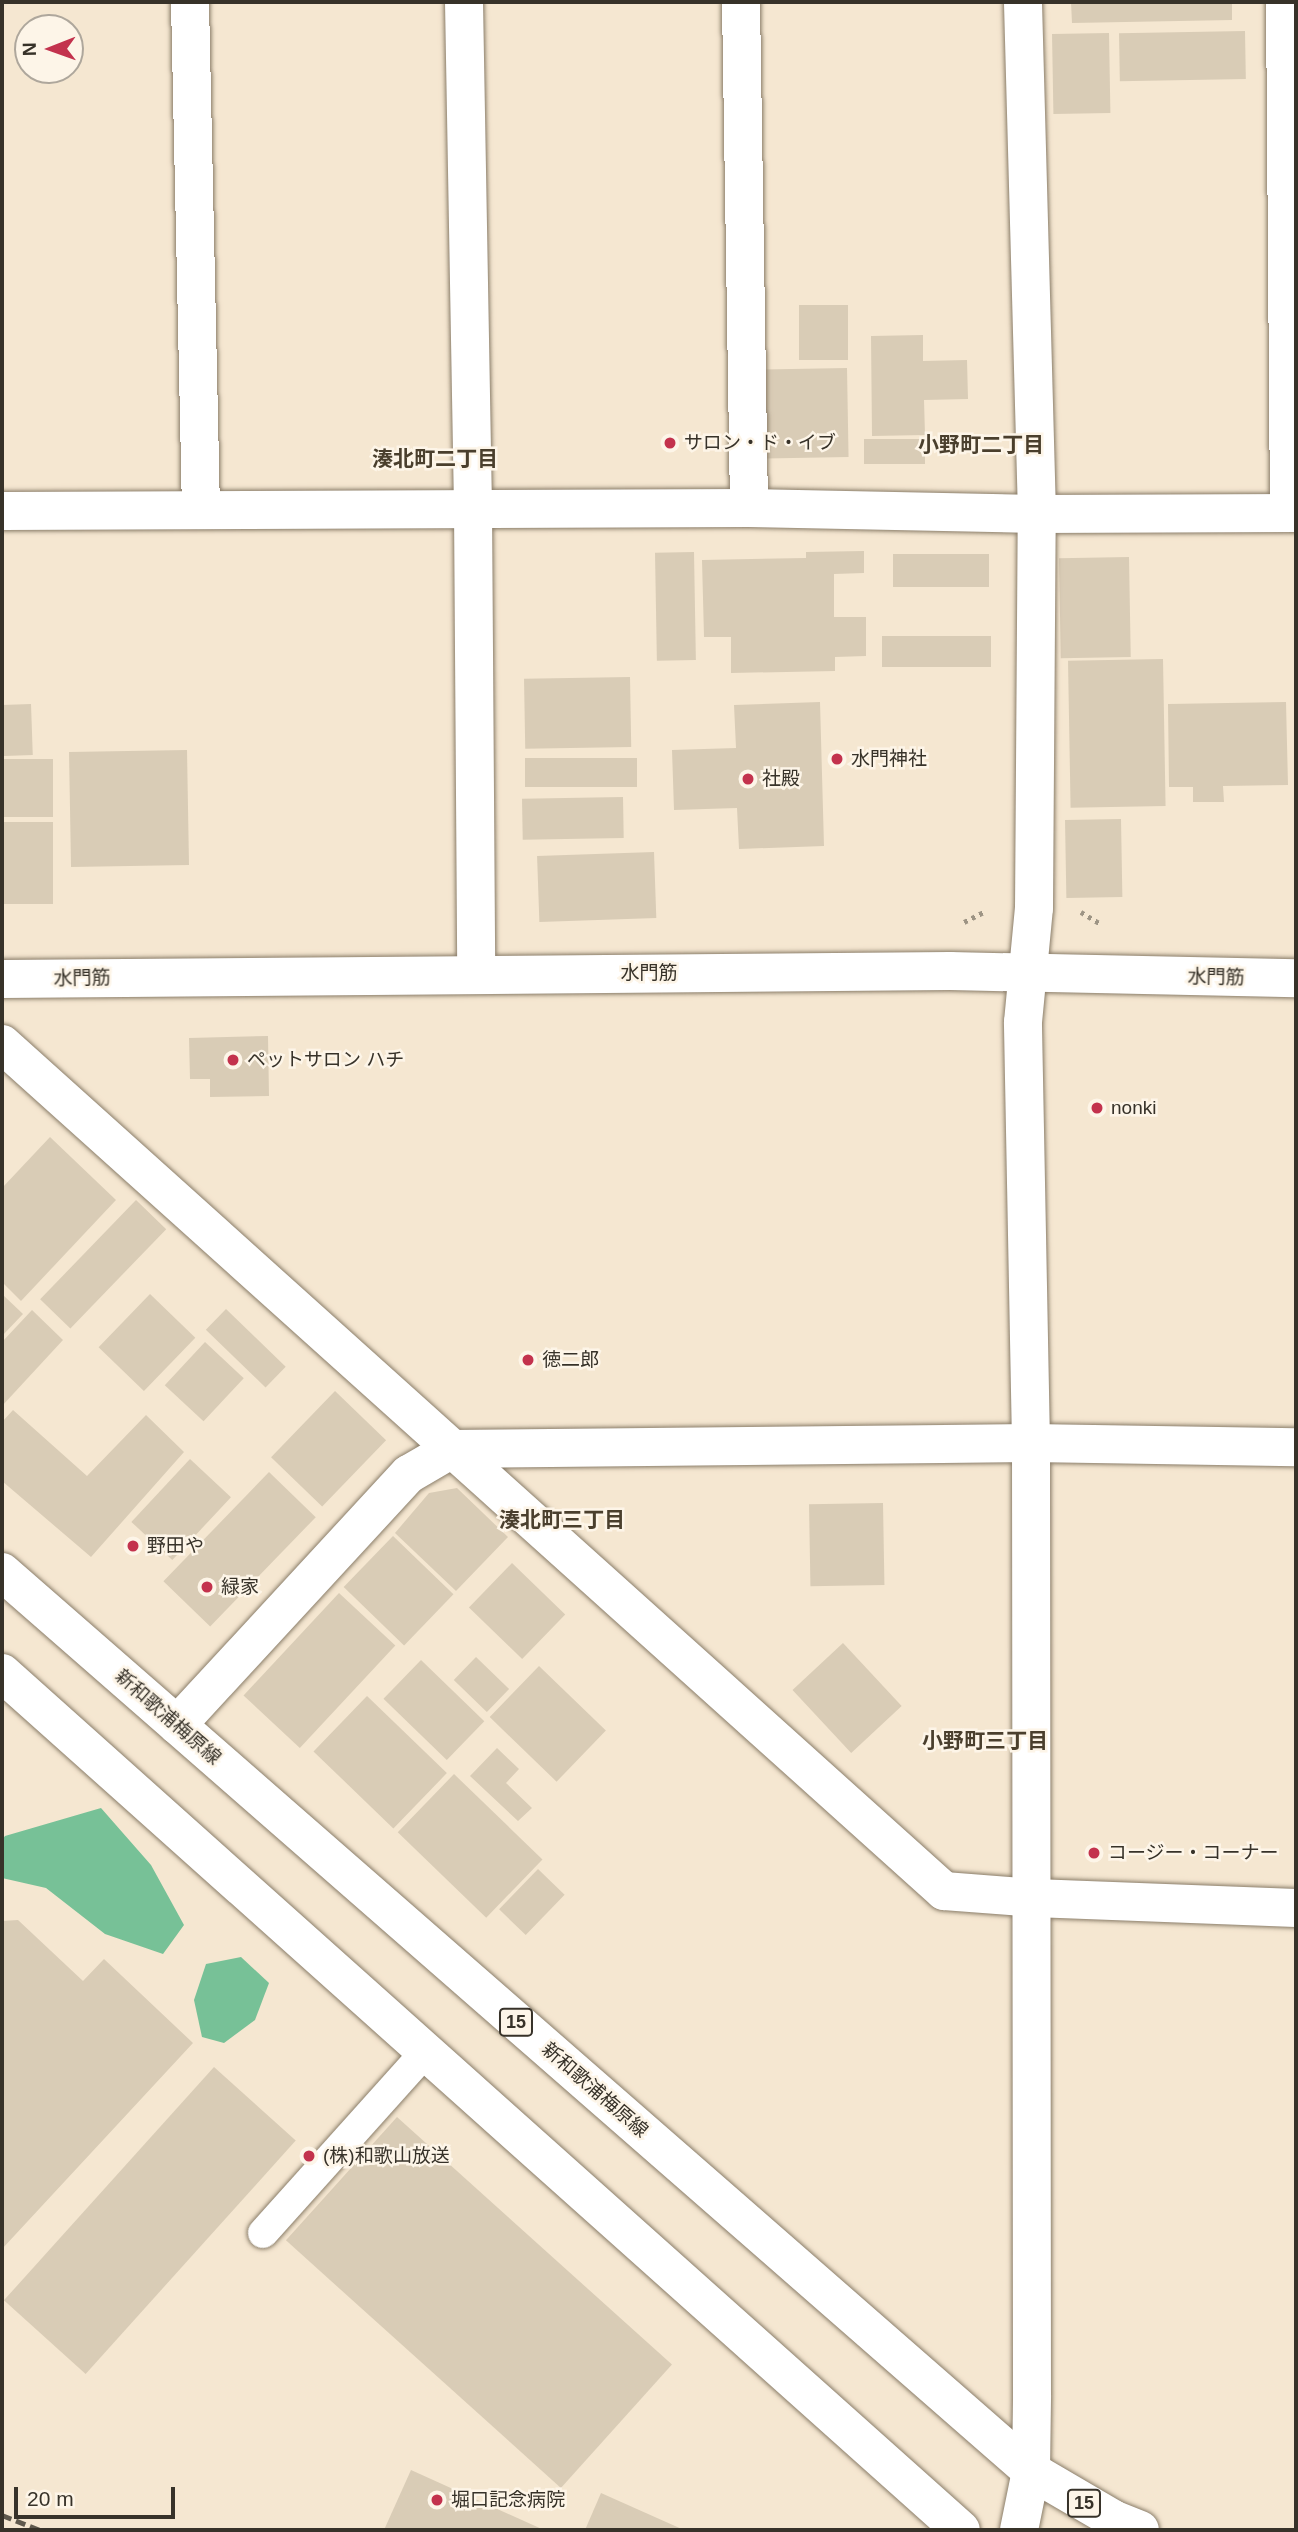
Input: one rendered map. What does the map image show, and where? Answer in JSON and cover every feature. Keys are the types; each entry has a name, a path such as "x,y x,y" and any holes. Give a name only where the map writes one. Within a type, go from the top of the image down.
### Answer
{"street":[{"path":"190,2 201,509"},
{"path":"464,2 473,508 476,974"},
{"path":"741,2 749,508"},
{"path":"1019,2530 1031,2471 1034,1898 1031,1443 1023,1022 1034,908 1037,514 1023,2"},
{"path":"2,511 749,508 1037,514 1293,513 1285,2"},
{"name":"水門筋","path":"2,979 1027,972 1296,978"},
{"path":"2,1044 944,1891 1034,1898 1296,1908"},
{"path":"177,1725 409,1474 452,1449 1031,1443 1296,1447"},
{"name":"新和歌浦梅原線","path":"2,1572 1031,2471 1113,2519 1140,2530"},
{"path":"2,1673 961,2530"}],"lane":[{"path":"263,2233 427,2050"}],"green space":[{"path":"101,1808 151,1865 184,1925 163,1954 105,1934 46,1888 2,1878 2,1840 5,1836"},
{"path":"241,1957 269,1983 255,2020 224,2043 202,2037 194,2000 206,1964"}],"building":[{"path":"1071,2 1232,2 1232,20 1072,23"},
{"path":"1245,31 1246,79 1120,81 1119,33"},
{"path":"1109,33 1110,113 1053,114 1052,34"},
{"path":"799,305 848,305 848,360 799,360"},
{"path":"923,335 923,361 967,360 968,399 924,400 925,435 872,436 871,336"},
{"path":"847,368 849,457 766,458 764,369"},
{"path":"864,439 925,439 925,464 864,464"},
{"path":"864,551 864,573 834,574 834,617 866,617 866,656 835,657 835,671 731,673 731,637 704,637 702,560 806,558 806,552"},
{"path":"694,552 696,660 657,661 655,553"},
{"path":"893,554 989,554 989,587 893,587"},
{"path":"1129,557 1131,657 1061,658 1059,558"},
{"path":"882,636 991,636 991,667 882,667"},
{"path":"1163,659 1166,806 1071,808 1068,661"},
{"path":"630,677 631,747 525,749 524,679"},
{"name":"社殿","path":"820,702 824,846 739,849 737,808 674,810 672,750 736,748 734,705"},
{"path":"1286,702 1288,785 1223,786 1224,802 1193,802 1193,787 1169,787 1168,704"},
{"path":"31,704 33,755 4,756 2,705"},
{"path":"187,750 189,865 71,867 69,752"},
{"path":"525,758 637,758 637,787 525,787"},
{"path":"2,759 53,759 53,817 2,817"},
{"path":"623,797 624,838 523,840 522,799"},
{"path":"1121,819 1122,897 1066,898 1065,820"},
{"path":"2,822 53,822 53,904 2,904"},
{"path":"654,852 656,918 539,922 537,856"},
{"path":"268,1036 269,1096 210,1097 210,1079 190,1079 189,1038"},
{"path":"50,1137 116,1200 21,1301 2,1282 2,1188"},
{"path":"136,1200 166,1229 70,1328 40,1299"},
{"path":"2,1294 23,1314 2,1336"},
{"path":"150,1294 195,1338 144,1391 99,1347"},
{"path":"226,1309 286,1367 266,1388 206,1330"},
{"path":"32,1310 63,1340 2,1406 2,1342"},
{"path":"205,1342 244,1378 204,1421 165,1385"},
{"path":"335,1391 386,1440 322,1507 271,1457"},
{"path":"13,1410 87,1476 146,1415 184,1452 91,1557 2,1481 2,1422"},
{"path":"190,1459 231,1497 172,1560 131,1522"},
{"path":"269,1472 316,1517 210,1626 163,1581"},
{"path":"457,1488 508,1537 456,1591 395,1533 429,1493"},
{"path":"883,1503 884,1585 810,1586 809,1504"},
{"path":"393,1536 453,1594 404,1645 344,1587"},
{"path":"512,1563 565,1614 522,1659 469,1608"},
{"path":"339,1593 395,1646 300,1748 244,1695"},
{"path":"843,1643 902,1706 851,1753 793,1690"},
{"path":"476,1657 509,1689 487,1712 454,1680"},
{"path":"421,1660 484,1721 447,1760 383,1699"},
{"path":"539,1666 606,1731 557,1782 490,1717"},
{"path":"367,1696 447,1773 393,1828 314,1751"},
{"path":"497,1748 519,1769 506,1783 532,1808 518,1821 470,1776"},
{"path":"454,1774 542,1859 486,1918 398,1832"},
{"path":"538,1869 565,1895 526,1935 499,1909"},
{"path":"18,1920 83,1981 104,1959 193,2043 2,2249 2,1921"},
{"path":"214,2067 296,2141 86,2374 4,2300"},
{"path":"397,2117 672,2365 561,2488 286,2240"},
{"name":"堀口記念病院","path":"411,2470 544,2530 384,2530"},
{"name":"堀口記念病院","path":"601,2493 684,2530 585,2530"}],"railway":[{"path":"2,2515 40,2530"}],"place":[{"name":"サロン・ド・イブ","path":"670,443"},
{"name":"水門神社","path":"837,759"},
{"name":"社殿","path":"748,779"},
{"name":"ペットサロン ハチ","path":"233,1060"},
{"name":"nonki","path":"1097,1108"},
{"name":"徳二郎","path":"528,1360"},
{"name":"野田や","path":"133,1546"},
{"name":"緑家","path":"207,1587"},
{"name":"コージー・コーナー","path":"1094,1853"},
{"name":"(株)和歌山放送","path":"309,2156"},
{"name":"堀口記念病院","path":"437,2500"}],"district":[{"name":"小野町二丁目","path":"981,445"},
{"name":"湊北町二丁目","path":"435,459"},
{"name":"湊北町三丁目","path":"562,1520"},
{"name":"小野町三丁目","path":"985,1741"}]}
